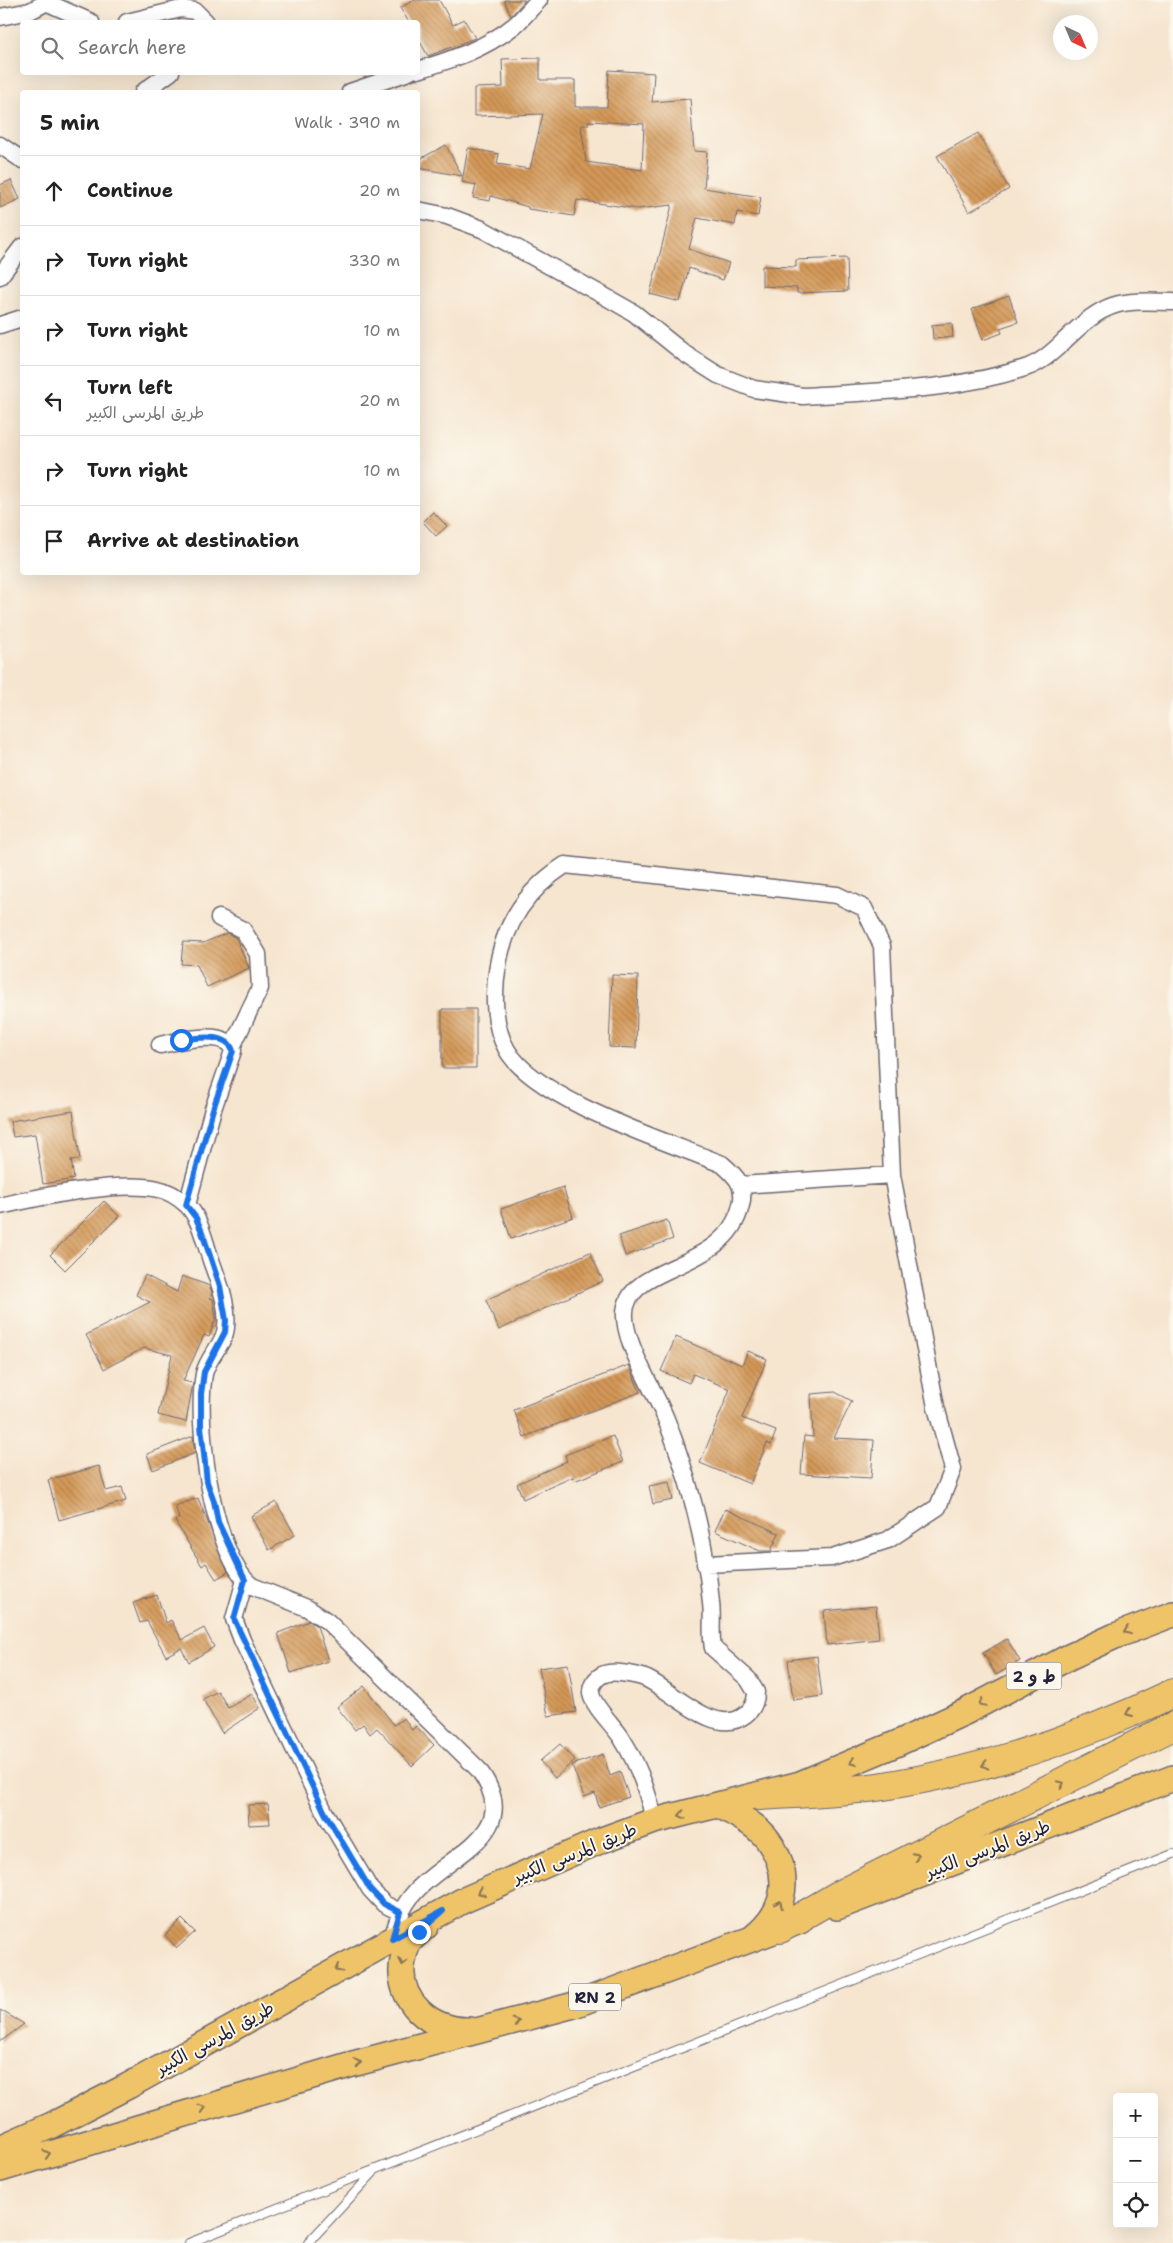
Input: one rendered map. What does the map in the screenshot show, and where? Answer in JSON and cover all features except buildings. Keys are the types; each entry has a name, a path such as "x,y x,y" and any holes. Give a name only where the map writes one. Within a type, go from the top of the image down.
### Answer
{"highway":[{"path":"759,1796 884,1786 992,1763 1032,1751 1173,1692"},
{"path":"780,1929 840,1894 1173,1726"}],"main road":[{"name":"طريق المرسى الكبير","path":"0,2148 52,2125 128,2086 443,1911 540,1866 654,1822 800,1784 898,1743 965,1712 1077,1654 1173,1614"},
{"name":"طريق المرسى الكبير","path":"0,2168 340,2068 574,2005 780,1929 1173,1778"},
{"path":"721,1806 751,1824 768,1840 781,1866 784,1880 782,1897 774,1915 765,1929 748,1941"},
{"path":"443,1911 408,1943 401,1968 406,1994 424,2016 434,2023 460,2030 490,2029"}],"street":[{"path":"420,69 460,58 497,38 517,23 539,0"},
{"path":"0,17 30,11 49,1 87,20"},
{"path":"135,20 181,9 195,11 204,20"},
{"path":"146,90 166,75"},
{"path":"356,90 400,75"},
{"path":"0,145 20,159"},
{"path":"420,210 447,216 482,229 634,313 685,354 718,375 754,389 781,394 803,396 926,387 977,379 1029,367 1050,355 1088,318 1103,308 1120,303 1173,302"},
{"path":"0,276 20,250"},
{"path":"0,325 20,319"},
{"path":"654,1822 641,1772 620,1735 592,1696 595,1680 602,1675 614,1672 646,1679 708,1717 736,1719 752,1708 756,1699 753,1685 714,1648 711,1603 705,1564 686,1475 666,1417 629,1338 626,1305 634,1293 650,1279 714,1246 731,1230 738,1218 743,1197 737,1176 722,1164 598,1115 546,1086 517,1064 508,1051 501,1037 497,1014 495,980 501,944 523,902 545,878 564,865 837,895 864,908 882,946 892,1174 936,1407 952,1469 938,1507 888,1540 832,1558 705,1564"},
{"path":"186,1205 213,1109 232,1055 232,1048 260,988 258,954 243,930 219,918"},
{"path":"160,1045 201,1037 221,1040 232,1048"},
{"path":"741,1185 892,1174"},
{"path":"0,1206 74,1192 131,1187 156,1188 169,1192 186,1205 196,1218 220,1286 226,1320 225,1332 204,1372 201,1394 201,1426 207,1482 214,1501 218,1522 245,1580 265,1592 307,1608 327,1621 478,1769 493,1795 493,1814 483,1836 472,1848 426,1881 400,1912 392,1939"},
{"path":"245,1580 234,1619 242,1640 325,1813 370,1889 384,1904 400,1912"}],"lane":[{"path":"189,2243 374,2172 1173,1854"},
{"path":"308,2243 374,2172"}],"route":[{"path":"181,1040 201,1037 221,1040 231,1045 233,1051 213,1109 186,1205 196,1218 202,1232 224,1300 226,1327 204,1372 201,1394 201,1426 207,1482 214,1501 218,1522 228,1548 245,1580 234,1619 242,1640 325,1813 370,1889 384,1904 400,1912 392,1939 443,1911 419,1932"}]}
